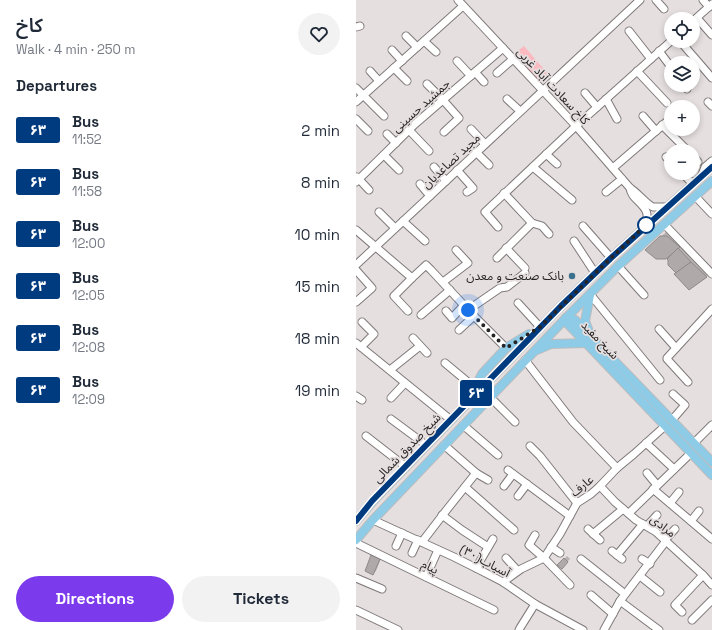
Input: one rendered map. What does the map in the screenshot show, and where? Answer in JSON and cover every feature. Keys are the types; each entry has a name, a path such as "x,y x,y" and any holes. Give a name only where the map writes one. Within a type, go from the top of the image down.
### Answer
{"main road":[{"name":"شیخ صدوق شمالی","path":"357,517 558,309 647,224 712,167"},
{"name":"شیخ صدوق شمالی","path":"356,542 373,520 566,318 618,266 711,182"},
{"path":"533,352 551,344 589,340 585,321 590,294"},
{"name":"شیخ مفید","path":"558,309 566,318 567,323 589,340 672,420 712,462"},
{"path":"467,403 482,374 506,348 540,327"},
{"name":"شیخ مفید","path":"589,340 665,426 712,475"},
{"path":"436,435 444,437 445,444"}],"street":[{"name":"مجید تصاعدیان","path":"356,265 640,0"},
{"path":"656,0 664,9"},
{"path":"700,15 710,6 703,0"},
{"name":"کاخ سعادت آباد غربی","path":"461,3 576,126 630,188"},
{"path":"356,102 424,41 461,3"},
{"path":"700,24 712,36"},
{"path":"629,31 651,59"},
{"path":"406,36 417,47"},
{"path":"424,41 436,52"},
{"path":"498,227 485,212 576,126 664,47"},
{"name":"جمشید حسینی","path":"357,180 409,130 503,48"},
{"path":"686,48 712,78"},
{"path":"392,50 402,61"},
{"path":"659,51 664,58"},
{"path":"497,73 513,59"},
{"path":"457,61 484,82"},
{"path":"394,68 407,81"},
{"path":"370,71 379,81"},
{"path":"637,71 664,101"},
{"path":"427,84 459,118 444,132"},
{"path":"356,88 384,116"},
{"path":"585,93 597,107"},
{"path":"507,99 520,112"},
{"path":"606,99 617,119"},
{"path":"643,116 656,131"},
{"path":"356,119 368,131"},
{"path":"613,168 662,125 681,144"},
{"path":"471,129 485,144"},
{"path":"409,130 429,151"},
{"path":"387,134 396,143"},
{"path":"476,152 489,165"},
{"path":"546,154 557,164"},
{"path":"384,155 399,170"},
{"name":"شیخ صدوق شمالی","path":"701,177 705,167 712,161"},
{"path":"434,167 446,181"},
{"path":"533,167 572,200"},
{"path":"457,170 473,188 468,192"},
{"path":"606,192 622,179"},
{"path":"357,180 369,190"},
{"path":"689,180 693,184"},
{"path":"420,184 430,196"},
{"path":"630,188 650,205 667,207"},
{"path":"630,188 631,193 646,210 647,224"},
{"path":"504,193 532,223 542,226 549,234"},
{"path":"695,196 712,214"},
{"path":"379,212 395,228"},
{"path":"403,221 425,241"},
{"path":"497,258 532,223"},
{"path":"664,224 711,272"},
{"path":"583,226 611,258"},
{"path":"356,230 412,278"},
{"path":"574,241 595,273"},
{"path":"446,311 452,318 466,307 500,288 507,286 525,271 506,248"},
{"path":"443,282 468,263 456,250"},
{"path":"408,311 394,296 426,265 506,348"},
{"path":"618,266 644,296"},
{"path":"356,270 372,288 356,302"},
{"path":"421,315 450,290"},
{"path":"590,294 660,380"},
{"path":"518,303 540,327"},
{"path":"688,382 667,359 712,309"},
{"path":"459,330 474,316"},
{"path":"362,322 374,334 359,345 451,420"},
{"path":"659,329 676,348"},
{"path":"413,338 427,352"},
{"path":"390,370 420,346"},
{"path":"525,360 574,422 617,468"},
{"path":"445,363 475,388"},
{"path":"391,398 405,383"},
{"path":"672,420 685,405 673,394"},
{"path":"490,397 516,422"},
{"path":"391,419 426,445"},
{"path":"463,425 498,455"},
{"path":"694,443 712,425"},
{"name":"عارف","path":"544,558 577,503 591,494 617,468 665,426"},
{"path":"366,436 406,467"},
{"path":"646,443 674,469"},
{"path":"445,444 476,473 488,480"},
{"path":"530,446 540,456 577,503"},
{"path":"600,540 590,532 626,511 655,487 691,453"},
{"path":"504,486 511,472 570,516"},
{"path":"412,553 420,541 476,473"},
{"path":"647,473 655,487 670,503 712,538"},
{"path":"518,496 526,484"},
{"name":"مرادی","path":"600,486 615,502 656,532 712,585"},
{"path":"465,487 514,530"},
{"path":"670,503 679,492"},
{"path":"691,521 699,511"},
{"path":"442,515 488,547"},
{"path":"617,555 645,525 657,515"},
{"name":"آسیاب(۳۰)","path":"373,520 420,541 503,582 535,604 582,630"},
{"path":"604,630 620,601 650,564 675,529"},
{"path":"396,546 402,533"},
{"path":"535,535 528,545 544,558 570,586"},
{"path":"476,568 493,539"},
{"name":"پیام","path":"356,542 494,610"},
{"path":"551,547 560,553"},
{"path":"426,577 438,550"},
{"path":"506,558 518,571"},
{"path":"503,582 518,571 544,558"},
{"path":"581,559 625,594"},
{"path":"642,559 650,564"},
{"path":"682,612 675,605 703,575"},
{"path":"640,576 660,592"},
{"path":"356,578 382,589"},
{"path":"591,595 612,614"},
{"path":"692,620 712,600"},
{"path":"620,601 659,630"},
{"path":"520,630 535,604"},
{"path":"356,610 398,630"}],"shaded area":[{"path":"524,46 549,75 540,82 515,53"}],"building":[{"path":"660,236 667,236 680,247 666,259 656,259 645,250"},
{"path":"678,248 691,262 676,273 668,265 667,259"},
{"path":"691,262 707,277 689,290 674,274"},
{"path":"371,555 380,559 373,575 365,571"},
{"path":"564,558 568,562 562,569 557,565"}],"bus line":[{"name":"۶۳","path":"356,521 372,501 561,306 647,224 712,167"}],"place":[{"name":"بانک صنعت و معدن","path":"572,276"}],"route":[{"path":"468,310 506,348 540,327 647,224 646,225"}]}
